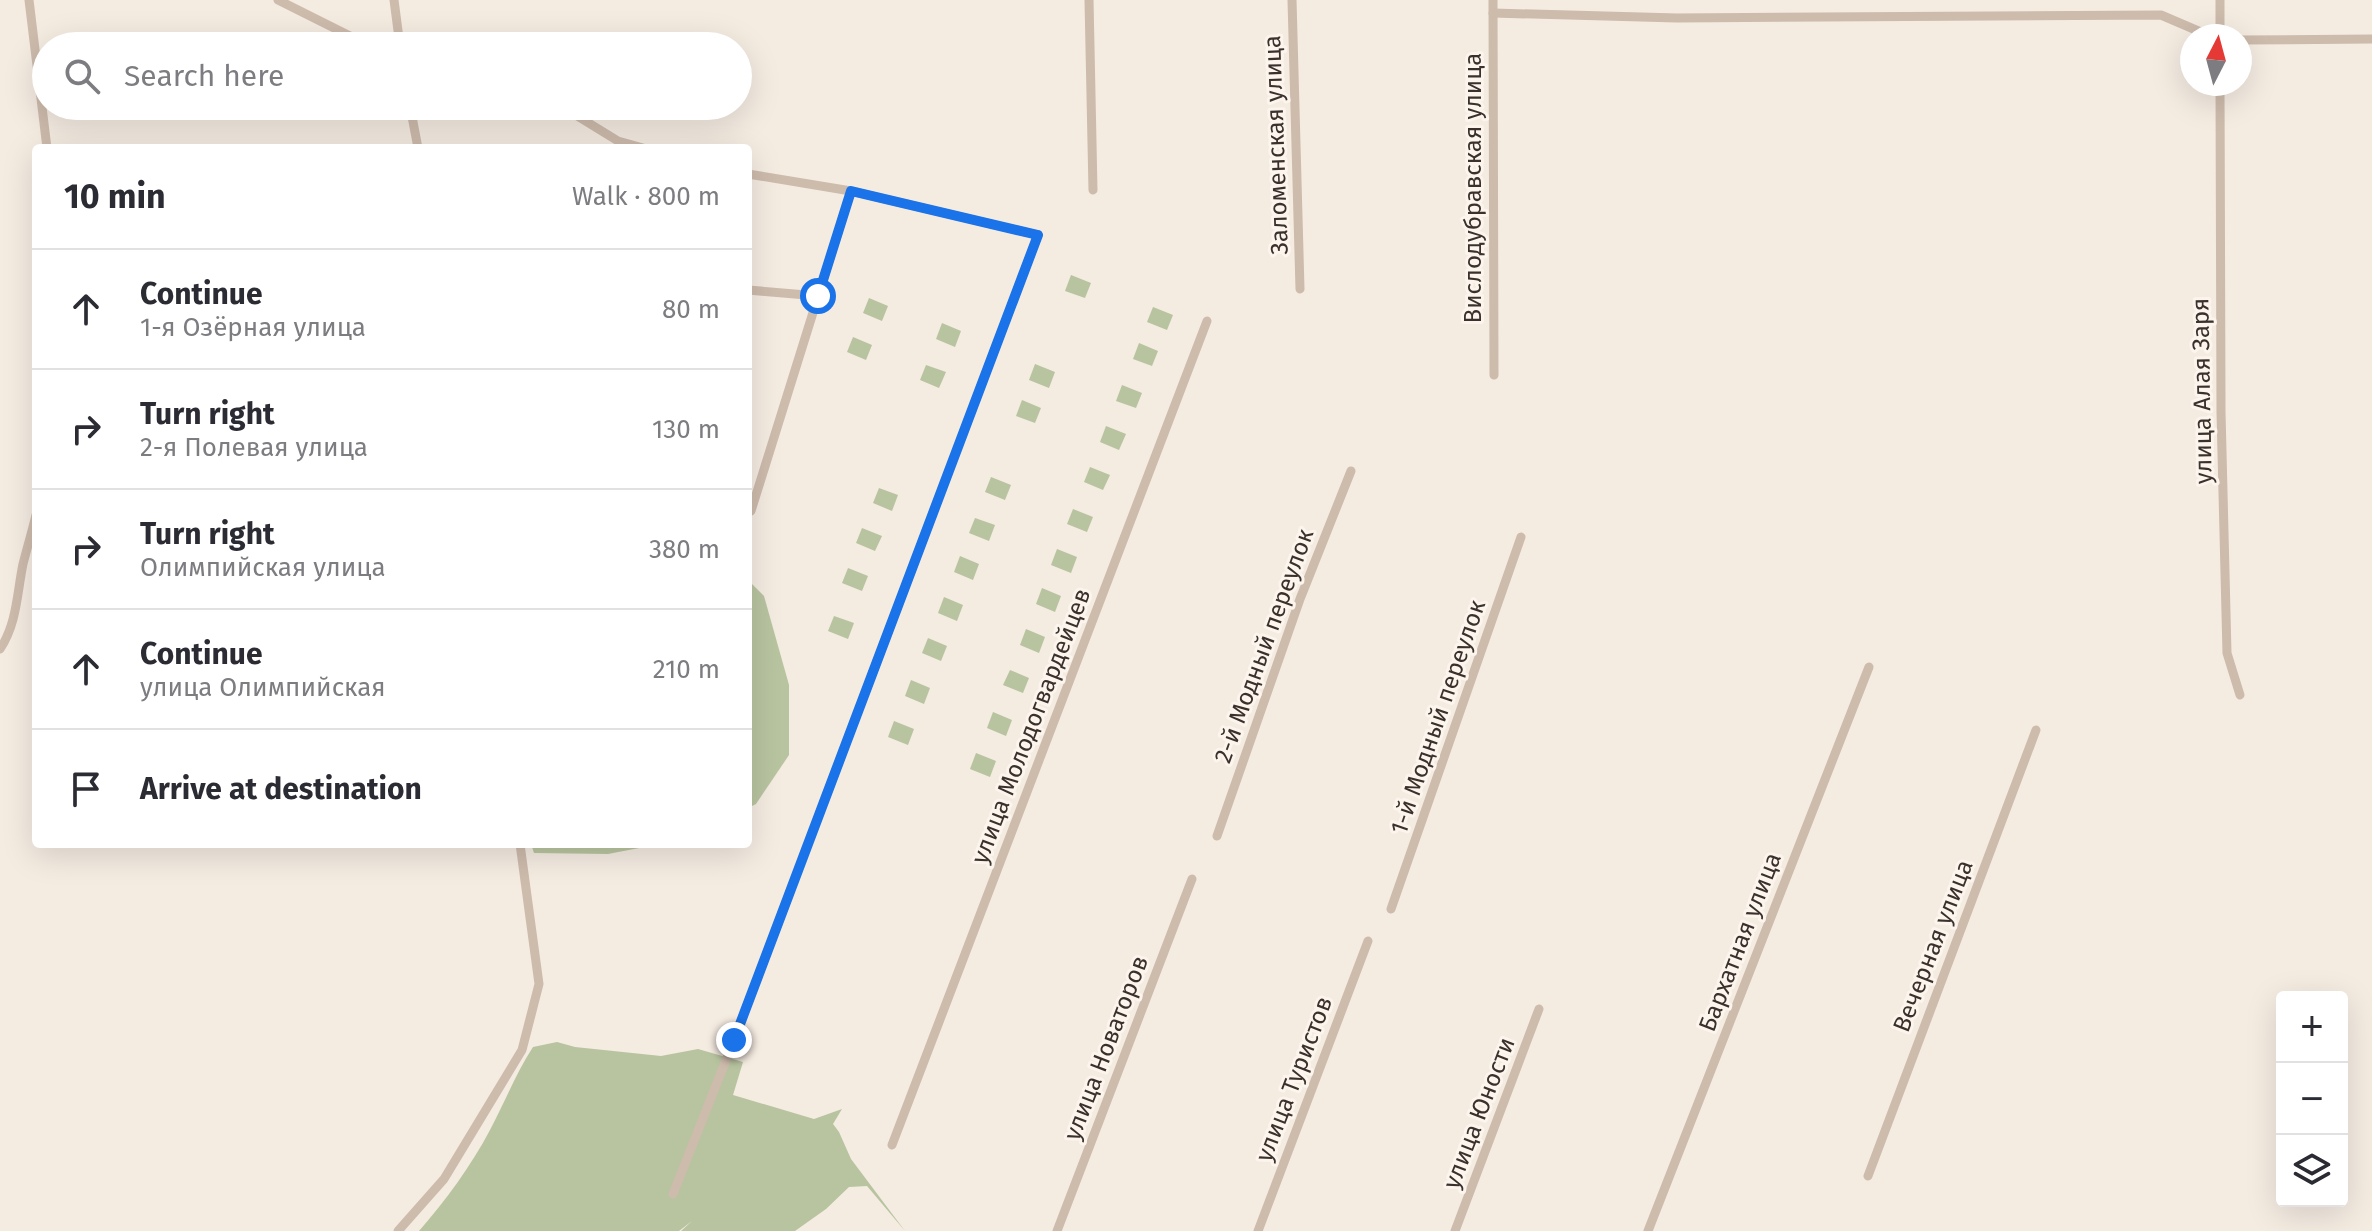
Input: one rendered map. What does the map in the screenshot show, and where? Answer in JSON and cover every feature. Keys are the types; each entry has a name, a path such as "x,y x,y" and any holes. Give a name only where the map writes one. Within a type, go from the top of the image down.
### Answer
{"street":[{"path":"29,0 33,32"},
{"path":"278,0 342,32"},
{"path":"394,0 398,32"},
{"path":"1089,0 1093,190"},
{"name":"Заломенская улица","path":"1292,0 1300,289"},
{"name":"Вислодубравская улица","path":"1493,0 1494,375"},
{"path":"2220,0 2220,24"},
{"path":"1493,13 1677,18 2161,15 2182,24"},
{"path":"2252,40 2372,39"},
{"name":"улица Алая Заря","path":"2220,96 2221,396 2227,653 2240,695"},
{"path":"44,120 47,144"},
{"path":"413,120 417,144"},
{"path":"582,120 618,144"},
{"path":"673,1194 1038,235 851,191 752,175"},
{"path":"752,508 851,191"},
{"path":"752,290 818,296"},
{"name":"улица Молодогвардейцев","path":"892,1145 1207,321"},
{"name":"2-й Модный переулок","path":"1217,836 1300,599 1351,471"},
{"path":"0,649 8,637 14,617 32,530"},
{"name":"1-й Модный переулок","path":"1391,909 1521,537"},
{"name":"Бархатная улица","path":"1648,1231 1869,667"},
{"name":"Вечерная улица","path":"1868,1176 2036,730"},
{"path":"398,1231 444,1179 522,1050 539,984 521,848"},
{"name":"улица Новаторов","path":"1057,1231 1192,879"},
{"name":"улица Туристов","path":"1258,1231 1368,941"},
{"name":"улица Юности","path":"1455,1231 1539,1009"}],"green space":[{"path":"1071,275 1091,283 1085,298 1065,291"},
{"path":"869,298 888,306 882,321 863,313"},
{"path":"1153,307 1173,315 1167,330 1147,322"},
{"path":"942,323 961,331 955,347 936,339"},
{"path":"853,337 872,345 866,360 847,352"},
{"path":"1139,343 1158,351 1152,366 1133,359"},
{"path":"1035,364 1055,372 1049,388 1029,380"},
{"path":"926,365 946,372 939,388 920,380"},
{"path":"1122,385 1142,393 1136,408 1116,401"},
{"path":"1022,400 1041,408 1035,423 1016,416"},
{"path":"1106,426 1126,434 1119,450 1100,442"},
{"path":"1090,467 1110,475 1103,490 1084,482"},
{"path":"991,477 1011,485 1005,500 985,492"},
{"path":"879,488 898,495 892,511 873,503"},
{"path":"1073,509 1093,517 1087,532 1067,524"},
{"path":"975,518 995,525 989,541 969,533"},
{"path":"862,528 882,536 875,551 856,543"},
{"path":"1057,549 1077,557 1071,573 1051,565"},
{"path":"960,556 979,564 973,580 954,572"},
{"path":"848,568 868,576 862,591 842,583"},
{"path":"752,584 764,596 789,685 789,755 752,806"},
{"path":"1042,588 1061,596 1055,612 1036,604"},
{"path":"944,597 963,605 957,621 938,613"},
{"path":"834,616 854,623 848,639 828,631"},
{"path":"1026,629 1045,637 1039,653 1020,645"},
{"path":"928,638 947,646 941,661 922,653"},
{"path":"1010,670 1029,678 1023,693 1003,685"},
{"path":"911,680 930,688 924,704 905,696"},
{"path":"993,712 1012,720 1006,736 987,728"},
{"path":"894,721 914,729 908,745 888,737"},
{"path":"976,753 996,761 990,777 970,769"},
{"path":"532,848 639,848 608,854 534,853"},
{"path":"557,1042 575,1047 661,1056 698,1049 743,1062 733,1095 814,1119 842,1109 833,1124 851,1159 905,1231 867,1186 849,1187 826,1209 795,1231 681,1231 692,1221 679,1231 419,1231 475,1157 533,1047"}],"route":[{"path":"734,1040 1038,235 851,191 818,296"}]}
